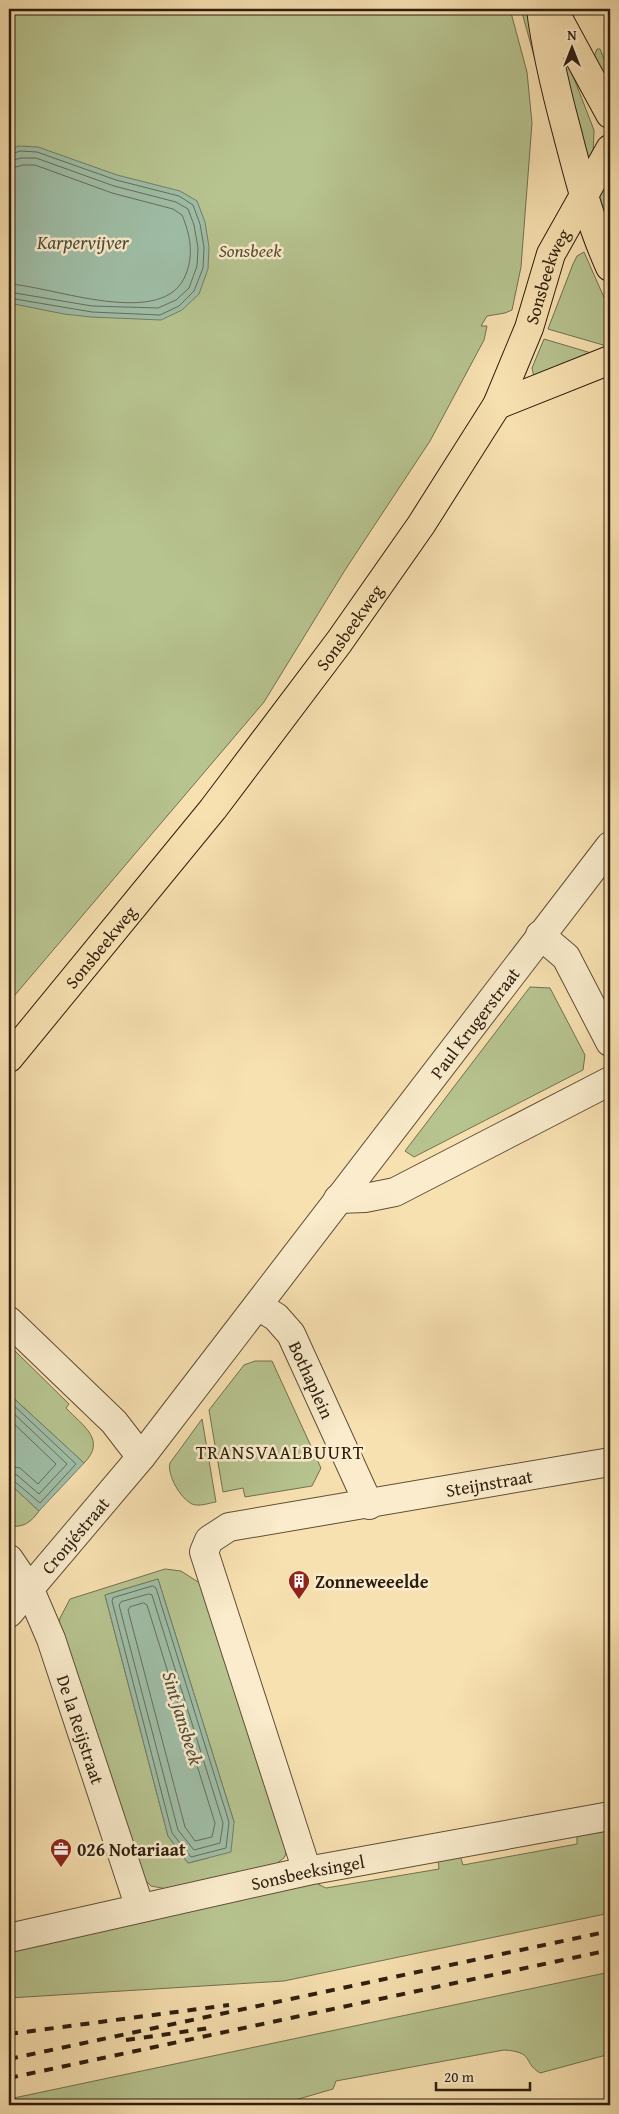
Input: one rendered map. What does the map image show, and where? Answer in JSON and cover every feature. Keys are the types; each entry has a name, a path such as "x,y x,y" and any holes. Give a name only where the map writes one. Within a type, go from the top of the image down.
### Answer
{"main road":[{"path":"541,9 545,49 583,196 610,267"},
{"path":"553,9 610,114"},
{"name":"Sonsbeekweg","path":"9,1058 213,809 339,642 421,525 497,406 529,328 551,254 610,149"},
{"path":"497,406 610,360"}],"street":[{"name":"Paul Krugerstraat","path":"258,1306 540,935 610,846"},
{"path":"540,935 566,957 610,1042"},
{"path":"338,1199 365,1198 395,1192 610,1081"},
{"path":"9,1321 114,1422 141,1457 258,1306"},
{"name":"Bothaplein","path":"258,1306 276,1317 291,1334 368,1504"},
{"name":"Cronjéstraat","path":"9,1613 141,1457"},
{"name":"Steijnstraat","path":"368,1504 610,1462"},
{"path":"307,1871 204,1552 209,1540 229,1528 368,1504"},
{"name":"De la Reijstraat","path":"9,1559 30,1590 51,1639 140,1908"},
{"name":"Sonsbeeksingel","path":"9,1938 307,1871 610,1816"}],"green space":[{"name":"Sonsbeek","path":"9,9 510,9 527,72 532,123 521,267 512,310 487,316 481,326 487,326 484,340 430,441 345,570 264,702 9,1002"},
{"path":"521,9 526,9 534,38 541,81"},
{"path":"554,44 561,45 594,130 593,156 587,173"},
{"path":"597,49 600,49 610,74 610,101 592,61"},
{"path":"610,169 610,224 602,228 596,196"},
{"path":"584,252 610,311 610,347 548,329 573,264 577,256"},
{"path":"544,339 598,355 534,377 532,368"},
{"path":"530,987 550,988 585,1055 583,1070 414,1157 405,1151"},
{"path":"9,1345 69,1404 66,1408 90,1434 93,1440 93,1447 91,1455 84,1463 9,1394"},
{"path":"255,1361 272,1361 321,1468 312,1486 245,1497 243,1488 223,1492 209,1410 244,1365"},
{"path":"202,1419 216,1502 198,1505 187,1501 175,1486 170,1474 170,1463"},
{"path":"9,1483 39,1511 30,1521 23,1525 9,1526"},
{"path":"165,1569 181,1571 206,1587 287,1851 284,1858 276,1864 167,1889 151,1886 140,1875 58,1632 60,1618 70,1599","holes":["158,1579 234,1822 208,1858 188,1863 168,1836 105,1595"]},
{"path":"604,1830 606,1838 610,1838 610,1913 284,1981 9,1998 9,1948 308,1879 326,1888 439,1869 438,1859 460,1855 463,1865 577,1844 577,1834"},
{"path":"610,1972 610,2054 540,2073 524,2055 504,2050 336,2081 333,2089 278,2105 269,2099 240,2105 9,2105 9,2099"}],"water":[{"name":"Karpervijver","path":"18,146 38,147 117,175 180,191 197,201 205,222 209,247 208,269 199,294 182,310 161,320 64,314 9,303 9,151"},
{"path":"9,1394 84,1463 39,1511 9,1483"},
{"name":"Sint Jansbeek","path":"158,1579 234,1822 231,1852 188,1863 168,1836 105,1595"}],"railway":[{"path":"9,2059 610,1931"},
{"path":"9,2078 610,1950"},
{"path":"9,2034 229,2005"},
{"path":"126,2040 210,2028"}],"place":[{"name":"Zonneweeelde","path":"299,1600"},
{"name":"026 Notariaat","path":"61,1868"}],"district":[{"name":"TRANSVAALBUURT","path":"280,1452"}]}
